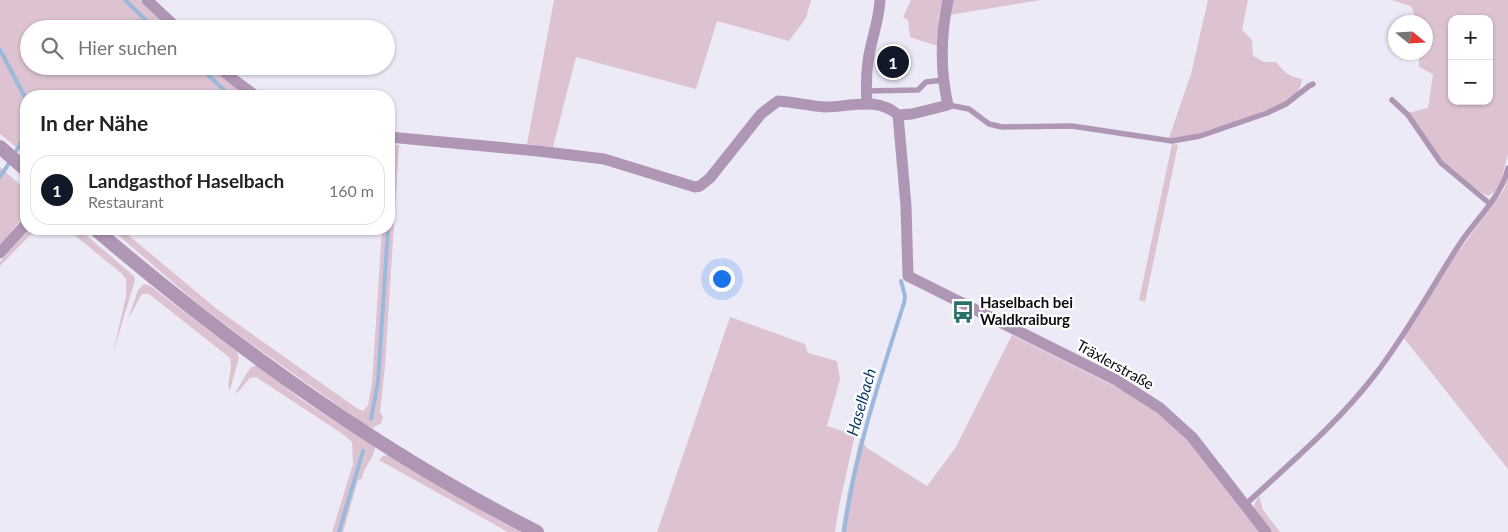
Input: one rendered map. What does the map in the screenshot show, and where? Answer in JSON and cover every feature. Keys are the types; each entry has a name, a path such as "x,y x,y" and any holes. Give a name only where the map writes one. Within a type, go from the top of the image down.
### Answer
{"street":[{"path":"147,0 168,20"},
{"path":"868,104 866,82 868,59 874,40 880,0"},
{"path":"395,138 604,159 695,187 710,178 761,114 778,101 824,107 868,104 889,107 898,114 912,114 948,105 944,80 944,20 948,0"},
{"path":"228,75 248,90"},
{"name":"Träxlerstraße","path":"898,114 906,206 908,276 1116,380 1160,408 1192,437 1266,532"},
{"path":"0,147 20,165"},
{"path":"0,253 20,231"},
{"path":"102,235 206,320 327,408 448,483 537,532"}],"lane":[{"path":"866,90 918,90 926,82 944,80"},
{"path":"948,105 969,109 989,124 1002,127 1072,126 1172,141 1200,136 1267,113 1286,104 1313,84"},
{"path":"1392,100 1408,115 1441,163 1490,203"},
{"path":"1245,505 1350,404 1375,375 1460,243 1502,186 1508,168"}],"shaded area":[{"path":"0,0 140,0 161,20 20,20 20,75 220,75 239,90 20,90 20,150 0,134"},
{"path":"554,0 811,0 806,18 789,41 717,21 696,89 576,57 553,147 527,144"},
{"path":"911,0 943,0 939,16 937,46 910,37 908,20 903,17"},
{"path":"951,0 1040,0 949,15"},
{"path":"1208,0 1248,0 1242,30 1252,40 1253,56 1264,62 1276,62 1287,74 1302,79 1301,85 1288,99 1261,113 1184,138 1169,138 1191,74"},
{"path":"1392,0 1508,0 1508,154 1501,181 1496,191 1488,196 1443,163 1408,113 1428,108 1433,74 1419,67 1419,60 1433,60 1433,15 1414,15 1411,6"},
{"path":"1172,144 1178,145 1145,302 1139,300"},
{"path":"395,145 399,145 395,208"},
{"path":"0,167 20,185 20,221 0,246"},
{"path":"1508,176 1508,469 1403,337 1452,260 1504,190"},
{"path":"24,235 30,235 0,266 0,262"},
{"path":"74,235 86,235 134,276 135,280 113,353 126,296 126,279"},
{"path":"118,235 128,235 218,310 358,409 363,411 368,405 372,383 382,235 393,235 385,366 380,412 383,417 381,423 373,428 364,424 197,303"},
{"path":"144,284 149,285 237,352 239,358 230,390 228,387 231,367 230,358 149,294 142,294 128,319 138,290"},
{"path":"730,317 805,344 808,353 837,361 840,379 827,426 855,435 835,532 657,532"},
{"path":"1012,335 1128,393 1160,413 1192,444 1260,532 841,532 860,438 867,448 927,486 956,447"},
{"path":"257,365 302,400 375,447 362,479 358,480 343,532 332,532 353,464 352,442 256,377 250,378 235,393 250,368"},
{"path":"388,455 521,532 508,532 379,460 383,456"},
{"path":"1259,496 1263,510 1280,532 1271,532 1255,511 1254,505"}],"waterway":[{"path":"125,0 146,20"},
{"path":"0,50 21,90"},
{"path":"208,75 224,90"},
{"path":"14,154 20,145"},
{"path":"0,177 11,160"},
{"path":"371,419 378,382 388,235"},
{"name":"Haselbach","path":"844,532 861,445 904,303 905,296 901,281"},
{"path":"339,532 363,451"}],"place":[{"name":"Landgasthof Haselbach","path":"893,62"},
{"name":"Haselbach bei Waldkraiburg","path":"963,312"}]}
